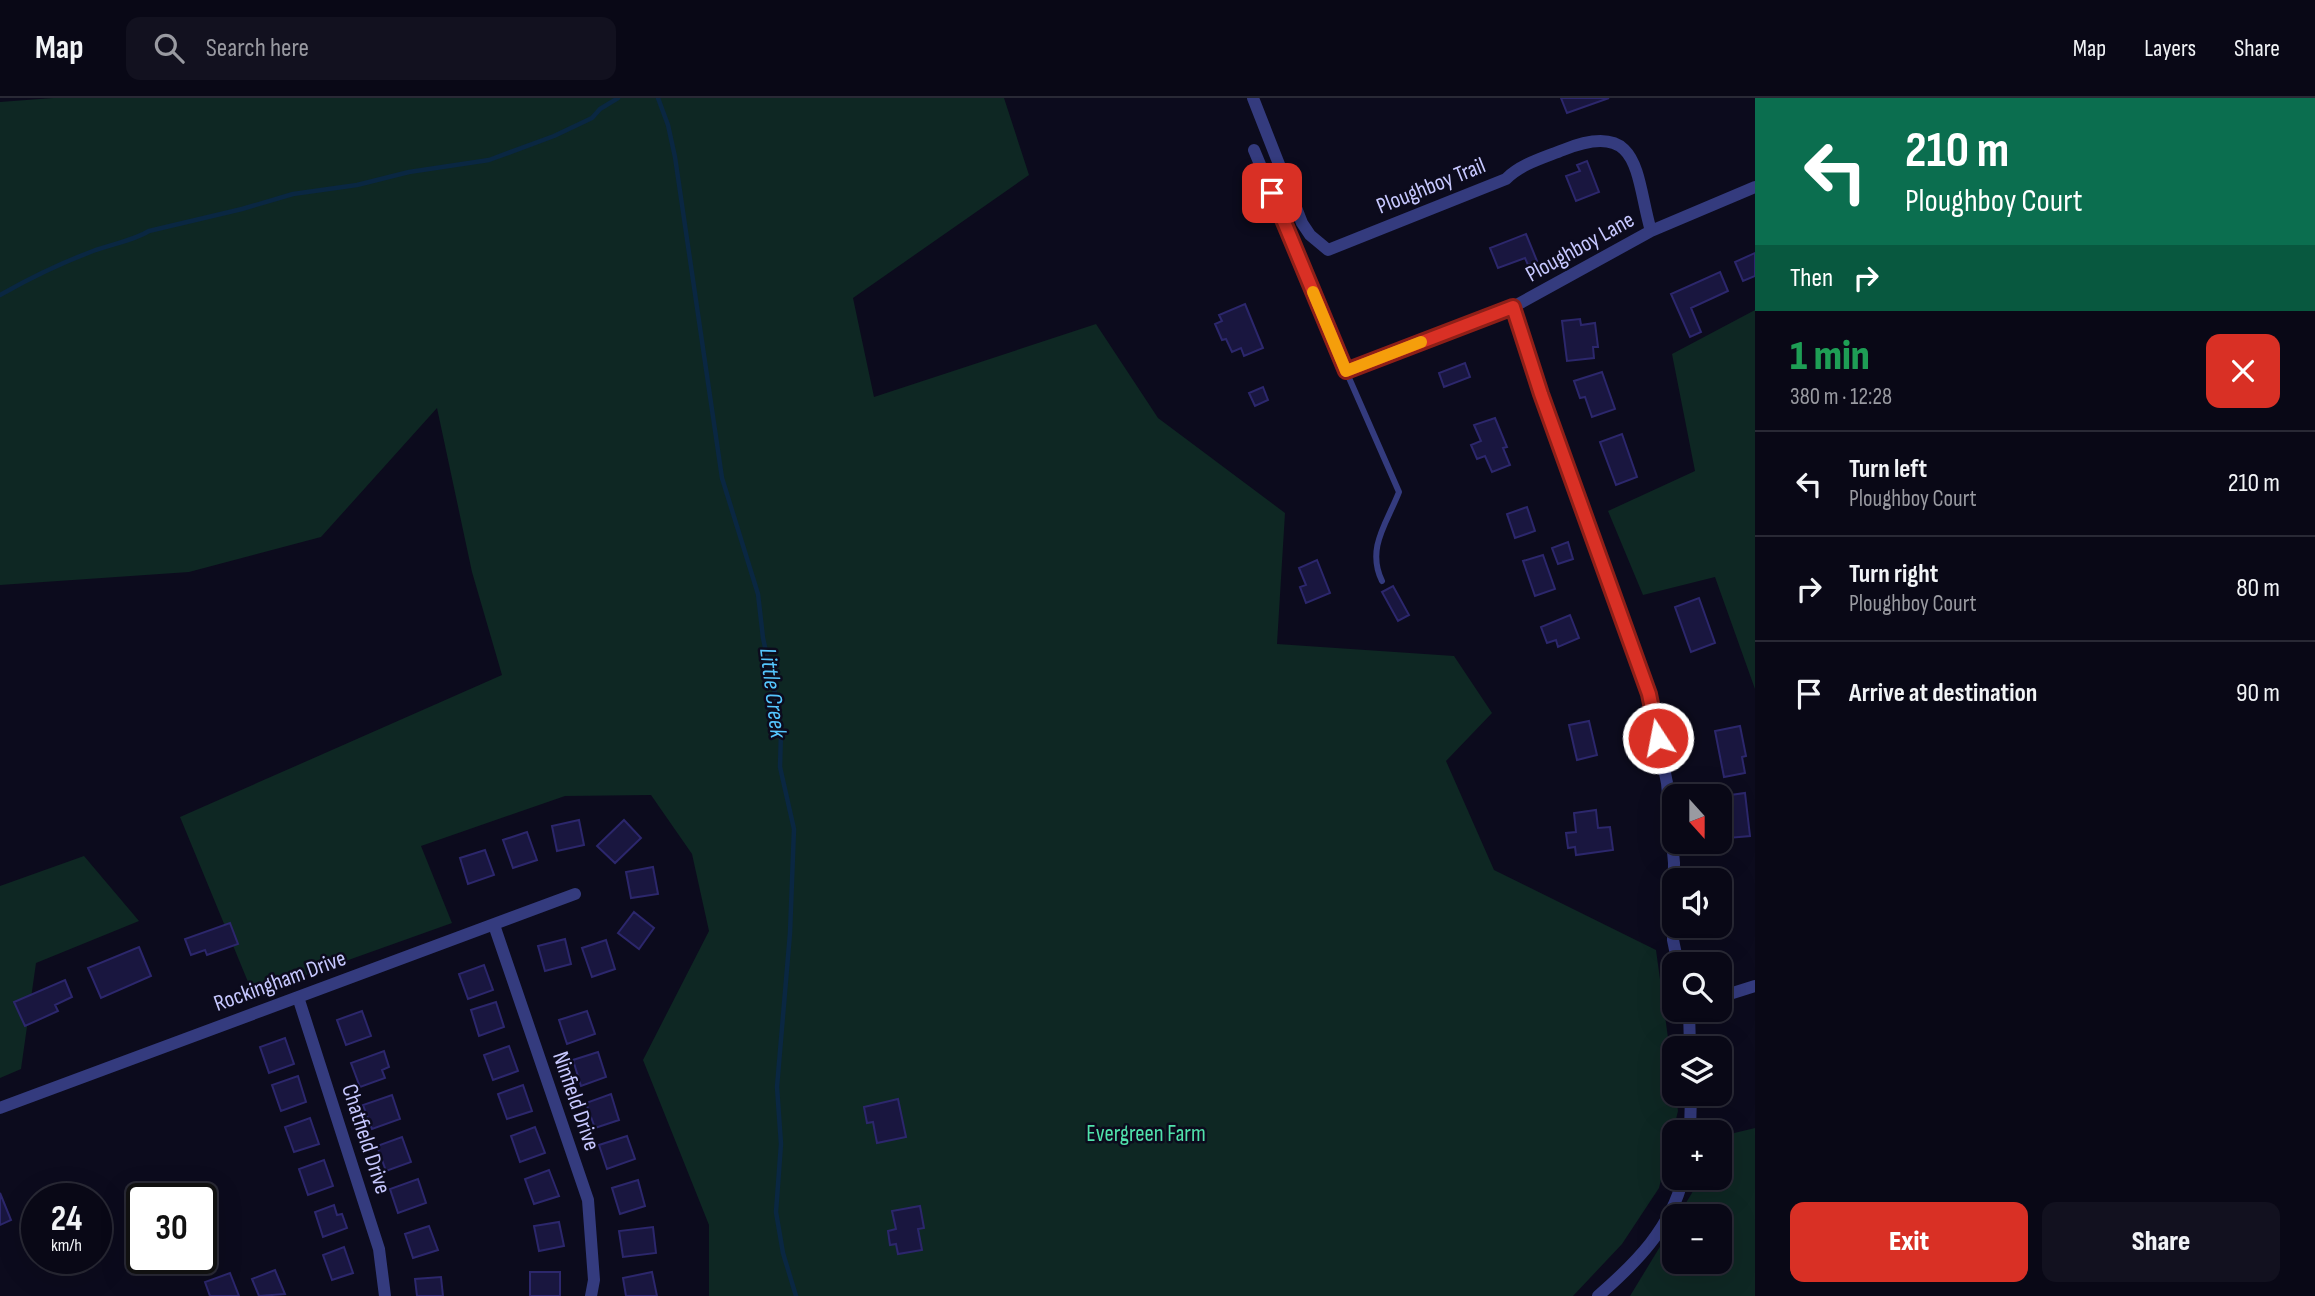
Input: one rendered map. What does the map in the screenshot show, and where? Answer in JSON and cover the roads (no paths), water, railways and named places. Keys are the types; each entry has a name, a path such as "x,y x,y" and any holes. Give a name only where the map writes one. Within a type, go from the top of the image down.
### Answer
{"street":[{"name":"Ploughboy Trail","path":"1253,98 1302,223 1310,235 1328,250 1506,179 1516,169 1593,140 1611,141 1630,155 1651,231"},
{"path":"1254,150 1346,371 1513,307"},
{"name":"Ploughboy Lane","path":"1676,952 1673,940 1674,863 1667,783 1649,694 1541,394 1513,307 1651,231 1755,187"},
{"name":"Rockingham Drive","path":"0,1108 575,894"},
{"name":"Ninfield Drive","path":"494,925 588,1200 594,1280 591,1296"},
{"path":"1732,993 1755,986"},
{"name":"Chatfield Drive","path":"298,997 379,1249 381,1294"},
{"path":"1598,1296 1662,1230 1679,1190"}],"lane":[{"path":"1346,371 1399,492 1375,548 1382,581"}],"waterway":[{"path":"0,295 69,261 149,231 293,194 489,160 554,136 592,118 600,109 618,98"},
{"name":"Little Creek","path":"658,98 668,125 675,157 722,478 758,594 763,638 778,706 781,733 780,767 794,829 790,933 777,1087 781,1144 776,1212 783,1253 796,1296"}],"park label":[{"name":"Evergreen Farm","path":"1146,1134"}]}
